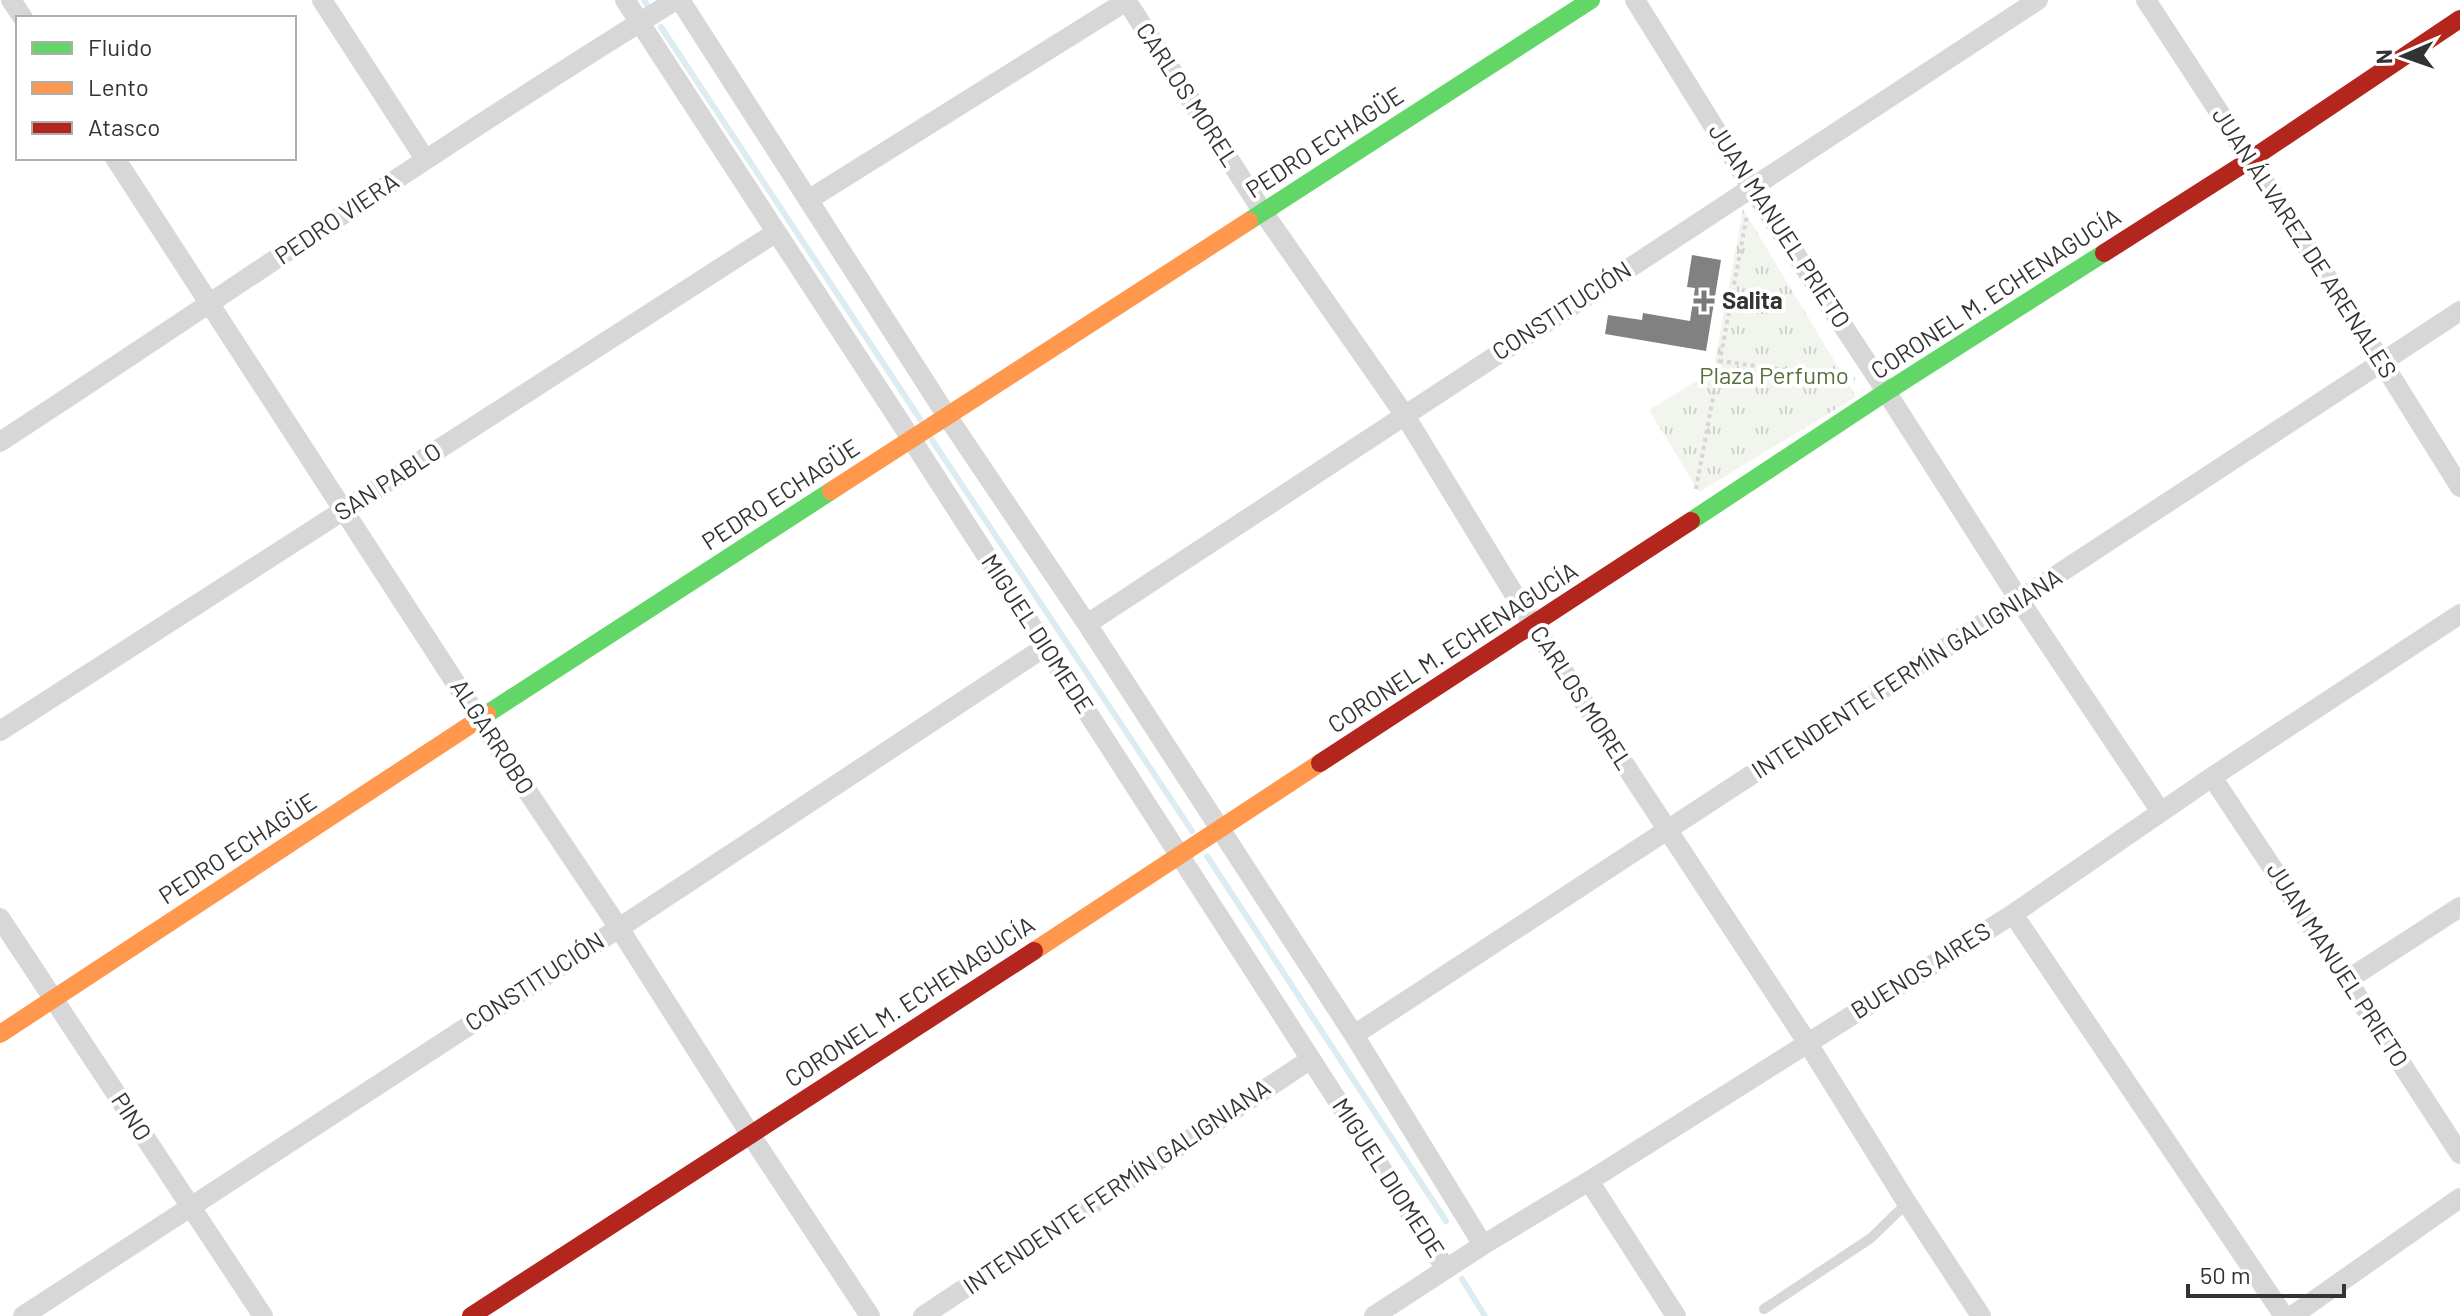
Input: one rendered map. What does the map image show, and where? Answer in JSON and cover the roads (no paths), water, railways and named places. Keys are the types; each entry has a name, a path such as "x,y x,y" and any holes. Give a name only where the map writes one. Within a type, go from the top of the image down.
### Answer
{"street":[{"path":"322,0 425,159"},
{"name":"MIGUEL DIOMEDE","path":"625,0 1446,1269"},
{"name":"PEDRO VIERA","path":"0,442 425,159 678,0"},
{"name":"MIGUEL DIOMEDE","path":"678,0 1354,1035 1483,1245"},
{"path":"808,200 1127,0"},
{"name":"CARLOS MOREL","path":"1127,0 1263,212 1404,414 1533,625 1807,1042 1981,1316"},
{"name":"PEDRO ECHAGÜE","path":"0,1034 479,719 1591,0"},
{"name":"JUAN MANUEL PRIETO","path":"1635,0 1752,188 2161,812"},
{"name":"CONSTITUCIÓN","path":"1087,624 2038,0"},
{"name":"JUAN ÁLVAREZ DE ARENALES","path":"2146,0 2460,487"},
{"name":"CORONEL M. ECHENAGUCÍA","path":"471,1316 1533,625 1883,387 2250,160 2460,19"},
{"name":"ALGARROBO","path":"116,160 870,1316"},
{"name":"SAN PABLO","path":"0,731 775,233"},
{"name":"INTENDENTE FERMÍN GALIGNIANA","path":"1354,1035 2460,311"},
{"name":"BUENOS AIRES","path":"1374,1316 2013,914 2212,777 2460,614"},
{"name":"CONSTITUCIÓN","path":"23,1316 1045,647"},
{"name":"JUAN MANUEL PRIETO","path":"2212,777 2460,1154"},
{"path":"2347,980 2460,907"},
{"path":"2013,914 2284,1316"},
{"name":"PINO","path":"0,918 263,1316"},
{"name":"INTENDENTE FERMÍN GALIGNIANA","path":"923,1316 1311,1059"},
{"path":"1589,1181 1676,1316"},
{"path":"2292,1316 2460,1198"}],"lane":[{"path":"1764,1309 1871,1238 1907,1203"}],"waterway":[{"path":"644,0 647,5"},
{"path":"661,27 920,419"},
{"path":"932,440 1192,831"},
{"path":"1207,856 1446,1221"},
{"path":"1462,1279 1485,1316"}],"place":[{"name":"Salita","path":"1704,301"}],"park label":[{"name":"Plaza Perfumo","path":"1774,376"}]}
